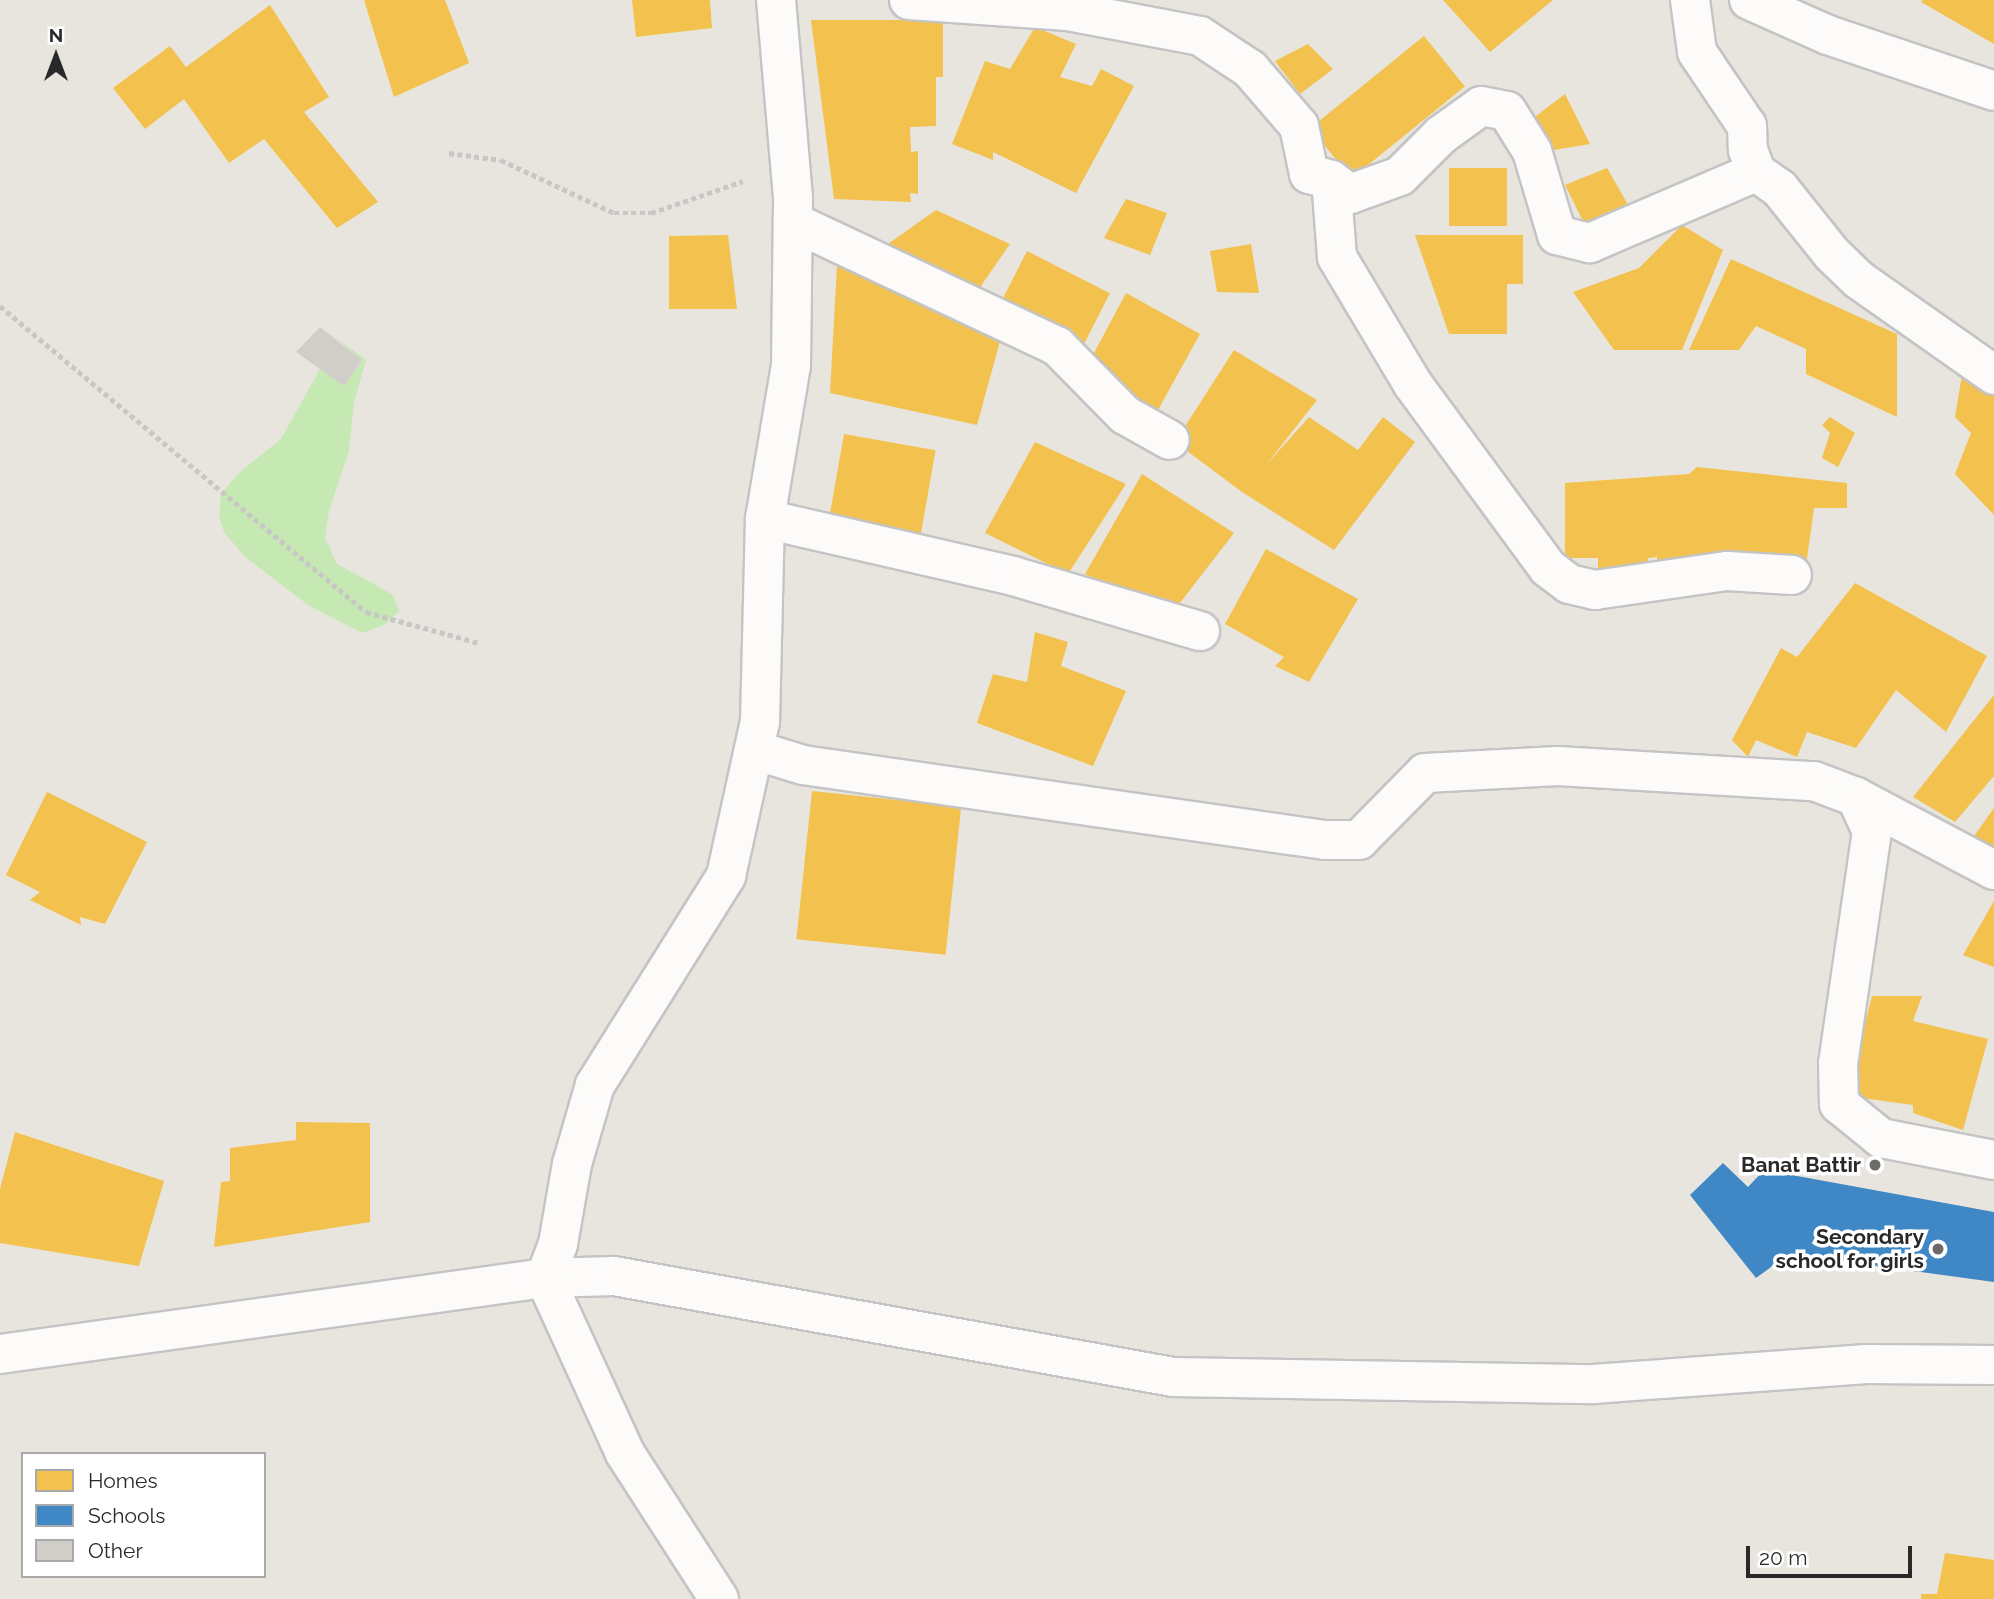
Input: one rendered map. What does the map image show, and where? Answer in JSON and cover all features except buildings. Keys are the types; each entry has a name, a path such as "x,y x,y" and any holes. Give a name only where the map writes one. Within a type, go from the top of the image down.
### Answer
{"street":[{"path":"719,1599 625,1453 544,1278 558,1244 572,1164 595,1085 726,876 761,722 783,523 791,366 793,222 776,0"},
{"path":"908,0 1068,11 1200,36 1250,69 1299,126 1310,174 1331,180 1350,194 1400,176 1441,135 1482,106 1507,111 1532,151 1557,235 1590,243 1756,172"},
{"path":"1690,0 1698,52 1747,126 1748,150 1756,172 1780,189 1832,254 1886,299 1994,375"},
{"path":"1749,0 1828,35 1994,91"},
{"path":"1331,180 1337,257 1412,383 1530,546 1569,584 1595,590 1727,571 1792,575"},
{"path":"793,222 948,292 1057,346 1125,415 1170,439"},
{"path":"783,523 1013,576 1199,631"},
{"path":"754,750 803,765 1325,840 1359,840 1425,773 1558,766 1814,781 1856,797 1994,870"},
{"path":"1856,797 1872,831 1838,1063 1839,1104 1881,1138 1994,1160"},
{"path":"0,1354 544,1278 650,1279 1173,1377 1593,1384 1866,1364 1994,1366"}],"path":[{"path":"449,153 501,160 614,214 650,213 701,198 789,162"},
{"path":"0,306 366,612 478,643"}],"green space":[{"path":"336,337 366,360 354,402 349,451 329,511 325,538 337,564 392,594 399,611 384,625 362,633 308,605 245,557 224,532 219,517 221,494 240,472 281,439 320,369 344,386 362,361"}],"place":[{"name":"Banat Battir","path":"1875,1165"},
{"name":"Secondary school for girls","path":"1938,1249"}]}
